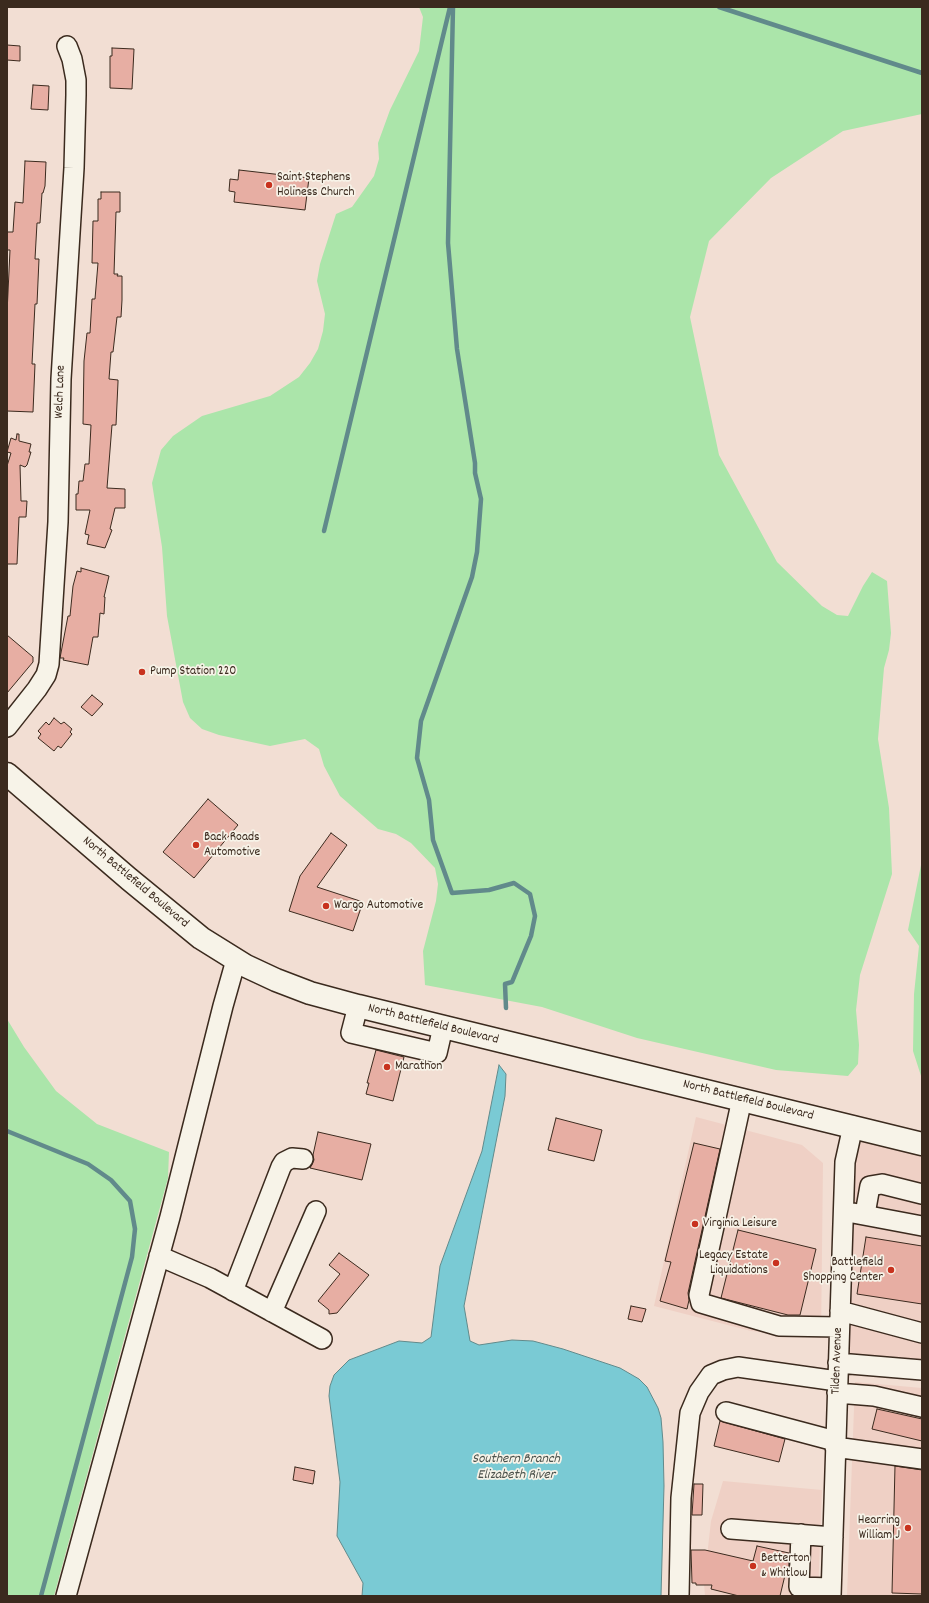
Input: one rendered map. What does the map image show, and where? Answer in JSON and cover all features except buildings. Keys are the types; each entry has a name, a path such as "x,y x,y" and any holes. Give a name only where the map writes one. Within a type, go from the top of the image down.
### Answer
{"main road":[{"name":"North Battlefield Boulevard","path":"7,774 195,933 236,960 276,980 310,993 358,1006 922,1144"}],"street":[{"name":"Welch Lane","path":"7,727 38,690 46,675 49,664 58,522 61,379 74,168 76,80 72,59 67,46"},
{"path":"66,1596 159,1256 236,960"},
{"path":"742,1099 699,1295 701,1304 779,1326 839,1319 922,1333"},
{"name":"Tilden Avenue","path":"831,1592 844,1173 853,1126"},
{"path":"233,1291 281,1167 284,1162 292,1158 303,1159"},
{"path":"844,1173 870,1186 882,1184 922,1194"},
{"path":"865,1214 870,1186"},
{"path":"272,1312 316,1211"},
{"path":"843,1211 922,1226"},
{"path":"159,1256 210,1278 322,1339"},
{"path":"679,1596 681,1498 690,1413 699,1392 711,1375 723,1370 738,1368 837,1379 922,1370"},
{"path":"837,1379 874,1396 922,1407"},
{"path":"726,1412 835,1444 922,1459"},
{"path":"731,1529 833,1537"},
{"path":"801,1534 799,1587 831,1592"}],"shaded area":[{"path":"696,1117 802,1145 823,1163 821,1338 751,1331 654,1306"},
{"path":"853,1126 922,1144 922,1370 838,1363"},
{"path":"855,1382 922,1388 922,1596 847,1596"},
{"path":"723,1481 822,1490 818,1596 705,1596 704,1583 711,1521"}],"green space":[{"path":"419,7 922,7 922,114 843,131 771,178 709,241 690,317 719,455 777,562 822,606 837,615 848,616 872,572 887,581 891,633 889,650 884,668 878,739 889,808 892,874 860,975 856,1010 859,1045 858,1064 848,1076 776,1070 637,1038 542,1007 425,985 423,951 436,901 438,884 435,868 411,843 396,834 378,829 340,796 324,766 319,749 305,739 270,746 219,735 202,729 190,718 183,702 167,616 162,547 152,483 161,450 173,436 202,416 270,396 299,377 310,363 318,349 323,331 325,314 317,281 320,264 336,214 352,207 374,176 379,159 378,143 390,110 419,51 423,17"},
{"path":"922,860 922,1079 913,1051 914,994 919,946 908,930"},
{"path":"7,1019 24,1047 56,1091 97,1124 169,1152 168,1178 54,1596 7,1596"}],"water":[{"name":"Southern Branch Elizabeth River","path":"499,1065 506,1074 505,1096 464,1306 470,1341 479,1345 512,1340 533,1341 563,1349 620,1368 639,1379 647,1387 658,1408 661,1418 663,1442 664,1486 661,1596 362,1596 363,1583 337,1536 340,1482 329,1396 330,1386 334,1375 349,1360 399,1341 422,1343 431,1337 440,1266 482,1151"}],"waterway":[{"path":"324,531 450,7"},
{"path":"453,7 448,243 457,349 475,463 475,473 481,499 477,552 472,577 421,721 417,758 429,800 433,840 452,893 489,890 514,883 530,894 535,916 531,936 512,982 505,984 506,1008"},
{"path":"719,7 922,73"},
{"path":"7,1131 88,1164 111,1180 130,1201 135,1229 132,1257 41,1596"}],"place":[{"name":"Saint Stephens Holiness Church","path":"269,185"},
{"name":"Pump Station 220","path":"142,672"},
{"name":"Back Roads Automotive","path":"196,845"},
{"name":"Wargo Automotive","path":"326,906"},
{"name":"Marathon","path":"387,1067"},
{"name":"Virginia Leisure","path":"695,1224"},
{"name":"Legacy Estate Liquidations","path":"776,1263"},
{"name":"Battlefield Shopping Center","path":"891,1270"},
{"name":"Hearring William J","path":"908,1528"},
{"name":"Betterton & Whitlow","path":"753,1566"}]}
